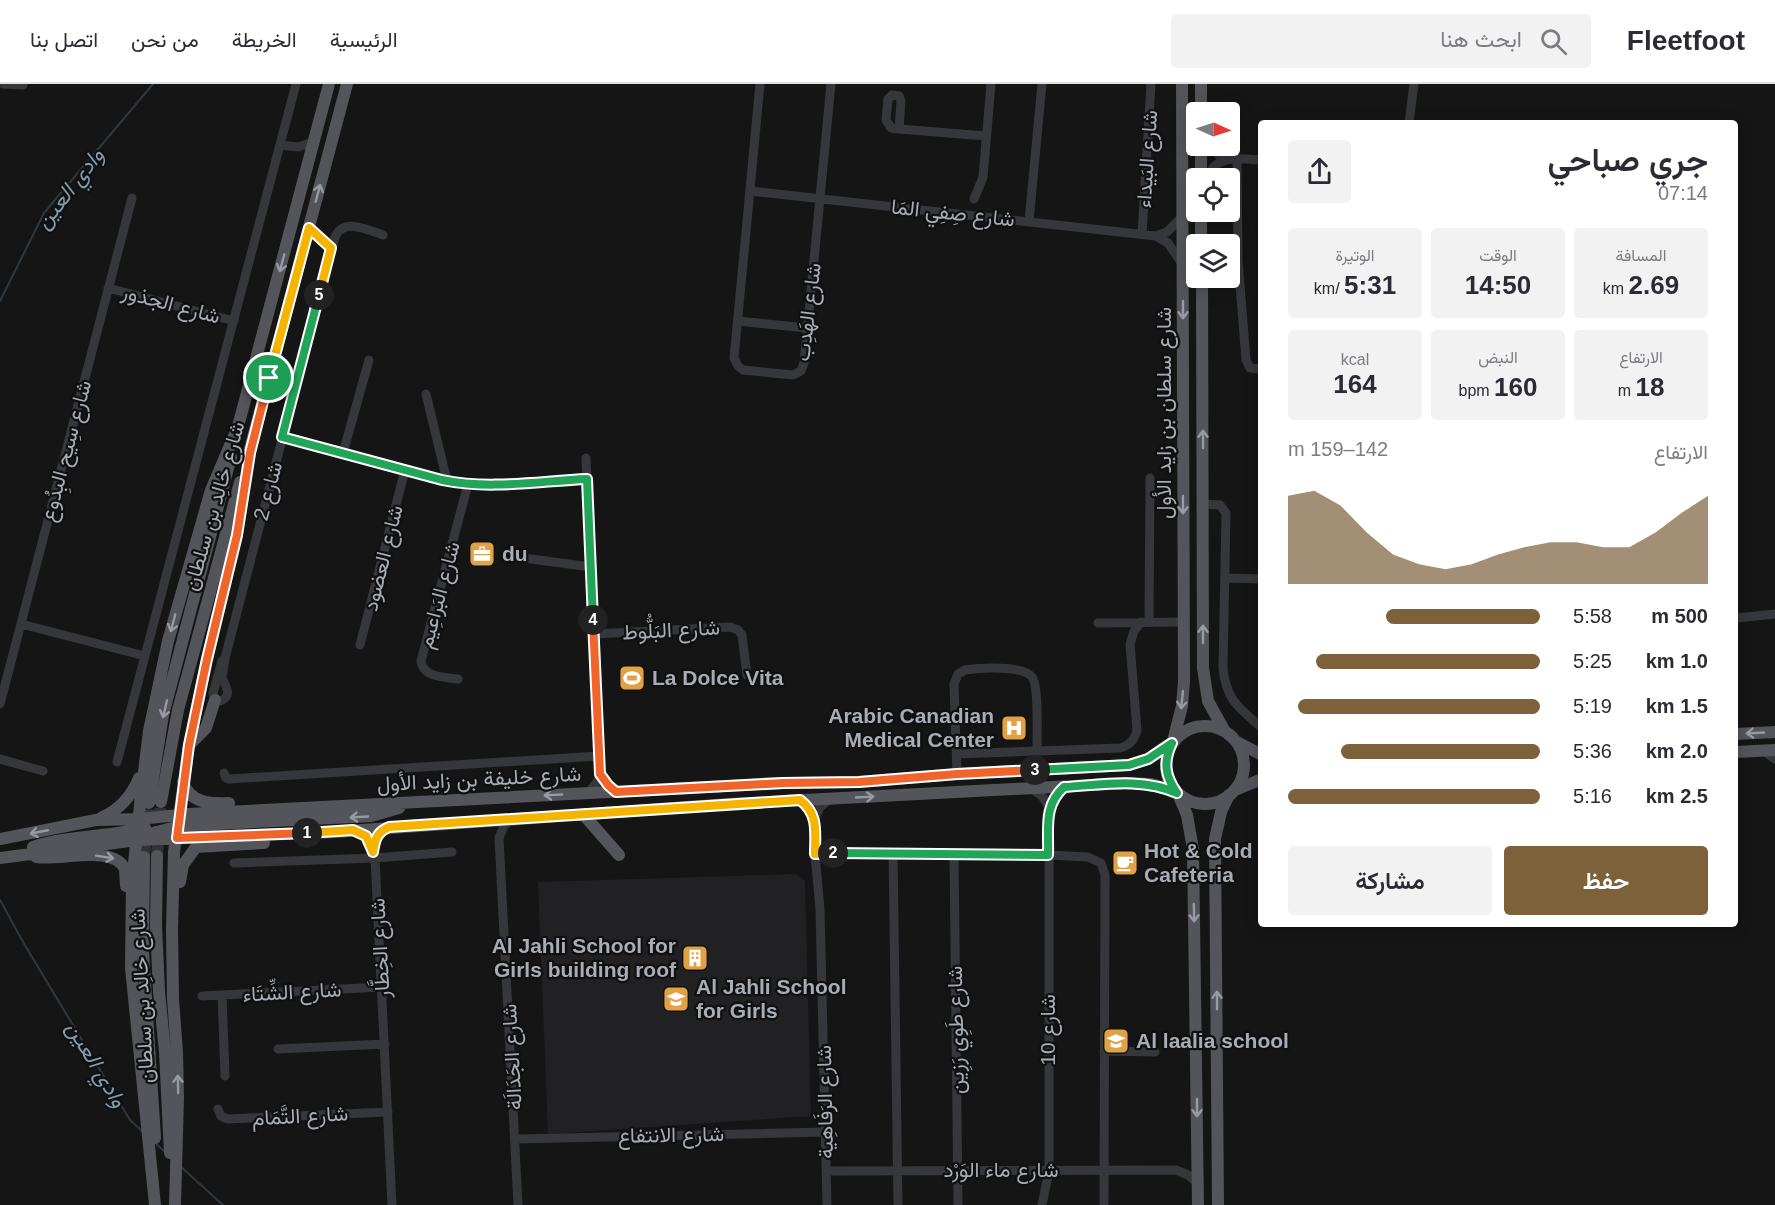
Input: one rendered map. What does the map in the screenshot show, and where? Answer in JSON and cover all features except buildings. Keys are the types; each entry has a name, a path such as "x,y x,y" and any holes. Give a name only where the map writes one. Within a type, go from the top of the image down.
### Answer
{"main road":[{"name":"شارع خالِد بن سلطان","path":"329,84 168,694 155,802 347,84"},
{"name":"شارع سلطان بن زايد الأول","path":"1172,742 1183,694 1182,84"},
{"path":"1201,84 1201,102"},
{"path":"309,228 331,248"},
{"name":"شارع سلطان بن زايد الأول","path":"1202,288 1204,679 1208,701 1224,730"},
{"path":"131,968 132,883 144,766 154,700 175,614 211,490 237,429"},
{"path":"171,1052 172,893 174,852 183,782 207,659 237,535 250,453"},
{"path":"189,745 207,728 215,700"},
{"path":"1198,1205 1193,849 1187,815 1168,779 1167,753 1172,742 1185,730 1201,725 1224,730 1237,742 1258,753"},
{"path":"1738,734 1775,732"},
{"name":"شارع خليفة بن زايد الأول","path":"0,839 96,820 138,830 371,804 783,783 859,782 957,774 1129,765 1148,759 1172,742"},
{"path":"1218,1205 1215,839 1218,821 1239,784 1244,767 1237,742"},
{"path":"1738,753 1770,751"},
{"path":"96,820 115,811 129,797 144,766"},
{"path":"1177,793 1202,804 1220,801 1258,781"},
{"path":"183,782 185,788 196,799 211,804 329,799 371,804"},
{"name":"شارع خليفة بن زايد الأول","path":"138,830 179,826 334,832 800,800 1142,783 1160,786 1177,793"},
{"path":"179,826 371,816 415,803"},
{"path":"583,814 619,855"},
{"path":"22,854 33,847 63,838 138,830"},
{"path":"173,979 180,873 193,850 209,846 291,841 334,832"},
{"path":"0,858 22,854 52,859 103,855 123,865 127,874 126,938 145,1053 155,1205"},
{"name":"شارع خالِد بن سلطان","path":"145,1053 143,952 151,856 159,992 171,1052 174,1205"}],"street":[{"path":"3,84 23,85"},
{"path":"117,762 234,321 284,146 296,84"},
{"name":"شارع الهَدِب","path":"760,84 734,358 738,366 747,371 793,375 798,373 804,363 831,84"},
{"path":"974,199 983,177 991,84"},
{"path":"1029,222 1042,84"},
{"name":"شارع البَيداء","path":"1142,234 1151,84"},
{"path":"1409,120 1414,84"},
{"path":"899,129 986,136"},
{"path":"284,146 303,146 313,142"},
{"path":"284,146 301,156 308,165"},
{"path":"1226,156 1233,159 1258,160"},
{"path":"1213,168 1233,159"},
{"path":"1233,159 1246,360 1250,368 1258,369"},
{"name":"شارع صِفِي المَا","path":"750,191 1156,236"},
{"name":"شارع سِيح البِدُوع","path":"0,704 132,198"},
{"path":"1156,236 1167,232 1183,216"},
{"name":"شارع 2","path":"225,658 213,693 215,700 223,701 228,694 227,685 222,678 225,658 336,233 345,226 352,226 383,235"},
{"path":"1156,236 1168,243 1183,265"},
{"name":"شارع الجذور","path":"108,288 234,321"},
{"path":"738,321 807,328"},
{"path":"343,453 369,360"},
{"path":"426,394 447,481"},
{"path":"282,437 447,481 468,484 587,479"},
{"path":"586,458 600,774 588,793"},
{"name":"شارع العضود","path":"360,645 405,470"},
{"path":"957,754 1120,748 1132,742 1137,730 1130,644 1134,631 1145,622 1150,478"},
{"name":"شارع البَراعِيم","path":"458,679 426,672 422,668 421,661 468,484"},
{"path":"1203,504 1220,505 1226,513 1223,668 1226,686 1234,704 1258,725"},
{"path":"516,557 591,567"},
{"path":"1225,578 1258,579"},
{"path":"1738,618 1775,614"},
{"path":"1098,622 1184,622"},
{"path":"21,624 145,656"},
{"name":"شارع البَلُّوط","path":"594,634 730,627 738,630 742,635 747,675"},
{"path":"957,774 954,684 958,674 968,670 1020,669 1030,674 1035,684 1038,751"},
{"path":"1770,751 1775,759"},
{"path":"224,773 224,776 230,780 599,756"},
{"path":"0,759 43,771"},
{"path":"600,774 616,792"},
{"path":"1031,788 1042,796 1049,807 1064,787"},
{"path":"815,819 820,807 831,799"},
{"path":"800,800 809,808 815,819"},
{"name":"شارع 10","path":"1042,1205 1049,1171 1049,807"},
{"path":"499,838 504,826 513,818"},
{"name":"شارع الرَفَاهِية","path":"815,819 815,854 820,909 827,1205"},
{"path":"483,820 493,827 499,838"},
{"path":"374,855 376,838 382,830 389,827"},
{"path":"353,830 366,836 374,855"},
{"name":"شارع الجَدَالَة","path":"499,838 518,1205"},
{"path":"234,864 452,852"},
{"path":"893,853 898,1205"},
{"path":"815,854 1048,855 1091,857 1101,863 1104,871 1104,1205"},
{"name":"شارع طَوِي رَزِين","path":"954,854 958,1205"},
{"name":"شارع الخِطَّار","path":"374,855 392,1205"},
{"name":"شارع الشِّتَاء","path":"202,996 382,987"},
{"path":"222,995 225,1076"},
{"path":"278,1049 384,1044"},
{"path":"1104,1050 1155,1052"},
{"name":"شارع التَّمَام","path":"218,1108 221,1116 227,1119 388,1112"},
{"name":"شارع الانتفاع","path":"516,1139 825,1132"},
{"path":"1176,1170 1188,1164 1197,1154"},
{"name":"شارع ماء الوَرْد","path":"826,1170 1176,1170"},
{"path":"1176,1170 1188,1175 1197,1183"}],"shaded area":[{"name":"Al Jahli School for Girls","path":"797,874 805,881 811,1116 548,1134 538,882"}],"waterway":[{"name":"وادي العين","path":"0,301 44,213 153,84"},
{"name":"وادي العين","path":"0,900 130,1120 143,1132"},
{"name":"وادي العين","path":"154,1142 165,1152"},
{"name":"وادي العين","path":"180,1166 223,1205"}],"tunnel":[{"path":"157,856 161,802"},
{"path":"144,857 149,803"}],"place":[{"name":"du","path":"482,554"},
{"name":"La Dolce Vita","path":"632,678"},
{"name":"Arabic Canadian Medical Center","path":"1014,728"},
{"name":"Hot & Cold Cafeteria","path":"1125,863"},
{"name":"Al Jahli School for Girls building roof","path":"695,958"},
{"name":"Al Jahli School for Girls","path":"676,999"},
{"name":"Al laalia school","path":"1116,1041"}],"route":[{"path":"309,228 331,248 282,437 442,480 468,484 587,479 600,774 616,792 783,783 859,782 957,774 1129,765 1148,759 1172,743 1167,753 1166,771 1177,793 1160,786 1142,783 1064,787 1049,807 1048,855 815,854 815,819 809,808 800,800 389,827 379,833 373,852 368,838 353,830 177,838 189,745 242,513 250,453 269,378 309,228"}]}
